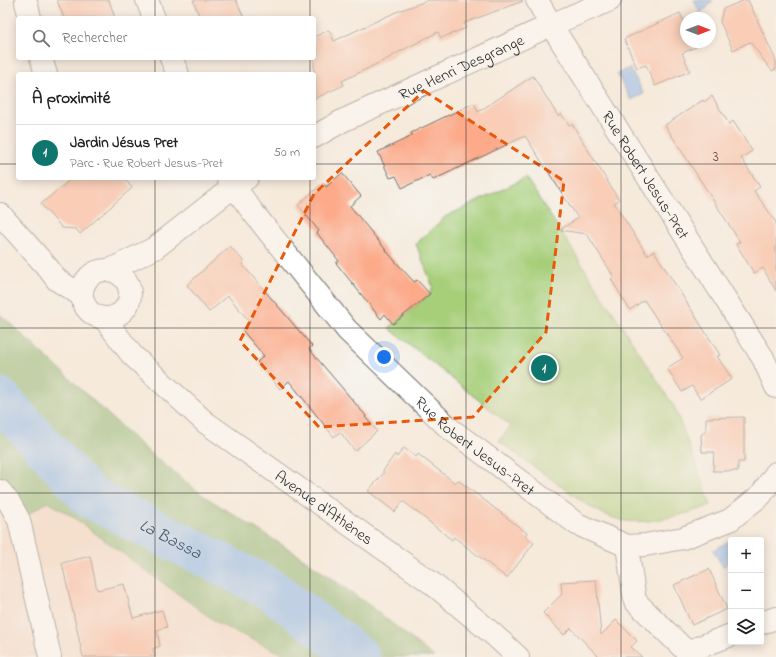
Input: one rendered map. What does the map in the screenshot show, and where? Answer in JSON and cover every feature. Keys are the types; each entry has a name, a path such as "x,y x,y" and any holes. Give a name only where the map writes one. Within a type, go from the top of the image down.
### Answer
{"street":[{"path":"26,0 30,16"},
{"path":"147,0 153,16"},
{"name":"Rue Robert Jesus-Pret","path":"537,0 551,25 763,358 776,387"},
{"name":"Rue Henri Desgrange","path":"316,136 342,120 551,25 610,0"},
{"path":"42,60 45,72"},
{"path":"172,60 177,72"},
{"path":"155,248 130,290 129,301 114,314 95,316 85,307 81,295 83,284 100,272 155,248 236,181"},
{"name":"Rue Robert Jesus-Pret","path":"236,181 347,330 448,428 577,524 627,546 645,545 683,538 730,520 762,495 776,472"},
{"path":"0,214 48,268 56,280 81,295"},
{"path":"48,268 100,272 124,277 130,290"},
{"name":"Avenue d'Athènes","path":"114,314 132,355 205,422 433,584 518,657"},
{"path":"0,491 9,502 18,520 50,657"},
{"path":"627,546 635,601 687,652 728,636"},
{"path":"764,622 776,618"}],"highlighted area":[{"path":"424,91 564,181 546,332 473,417 319,427 240,341 314,194"}],"shaded area":[{"path":"0,475 28,514 48,502 70,515 219,624 289,657 0,657"}],"green space":[{"path":"526,178 675,408 711,505 679,515 642,521 621,520 613,518 597,510 582,501 499,441 511,426 389,328 430,294 433,287 416,244 445,217"},
{"path":"0,314 152,455 204,496 300,556 373,608 434,657 289,657 219,624 70,515 48,502 28,514 0,475"}],"water":[{"path":"694,0 713,0 707,8 700,12"},
{"path":"630,68 644,94 631,100 617,74"},
{"path":"728,542 728,562 726,565 723,567 713,550"}],"building":[{"path":"57,0 109,0 114,16 63,16"},
{"path":"193,0 236,0 243,16 199,16"},
{"path":"429,0 523,1 464,23 466,28 441,38 438,32 342,81 344,85 316,98 316,72 314,72 314,60 316,60 316,36 329,30 334,41 396,12"},
{"path":"748,0 776,61 776,69 772,71 750,42 733,50 720,22 723,9"},
{"path":"680,13 680,48 694,48 682,53 690,71 655,86 646,65 637,68 624,39"},
{"path":"533,76 558,116 561,114 569,125 572,124 619,200 614,203 647,255 654,251 720,355 717,356 732,379 700,399 692,386 682,392 667,368 683,358 644,300 630,310 611,279 614,277 587,234 560,230 578,218 525,136 433,180 430,175 402,188 396,176 390,178 378,152 412,136 411,133 474,103 478,112"},
{"path":"712,96 729,124 733,121 752,151 741,158 760,187 754,191 776,222 776,291 763,268 754,273 736,244 740,242 665,125 703,100 704,102"},
{"path":"342,173 361,196 350,206 414,282 417,280 430,294 393,324 385,314 381,319 336,263 339,261 317,233 319,231 298,205 323,183 326,187"},
{"path":"70,180 126,180 132,188 80,234 76,229 62,228 41,204"},
{"path":"230,246 244,262 242,264 312,346 309,349 377,431 355,451 340,432 334,437 289,381 280,389 257,362 264,356 242,330 250,322 228,296 209,312 187,285"},
{"path":"744,417 744,462 738,462 738,471 713,471 714,452 702,452 701,435 706,431 706,418"},
{"path":"404,448 416,457 418,454 455,483 458,480 527,533 525,536 534,543 507,578 454,537 452,540 403,501 395,512 368,491 383,474 383,471 395,454 397,457"},
{"path":"90,556 97,590 124,584 133,618 162,610 167,627 157,630 160,646 153,649 155,657 83,657 62,563"},
{"path":"709,569 727,609 692,625 674,585"},
{"path":"596,580 601,635 616,620 637,641 631,647 642,657 599,657 571,628 564,635 543,613 562,594 561,582"}],"waterway":[{"name":"La Bassa","path":"0,399 90,497 270,589 359,657"}],"place":[{"name":"Jardin Jésus Pret","path":"544,368"}]}
